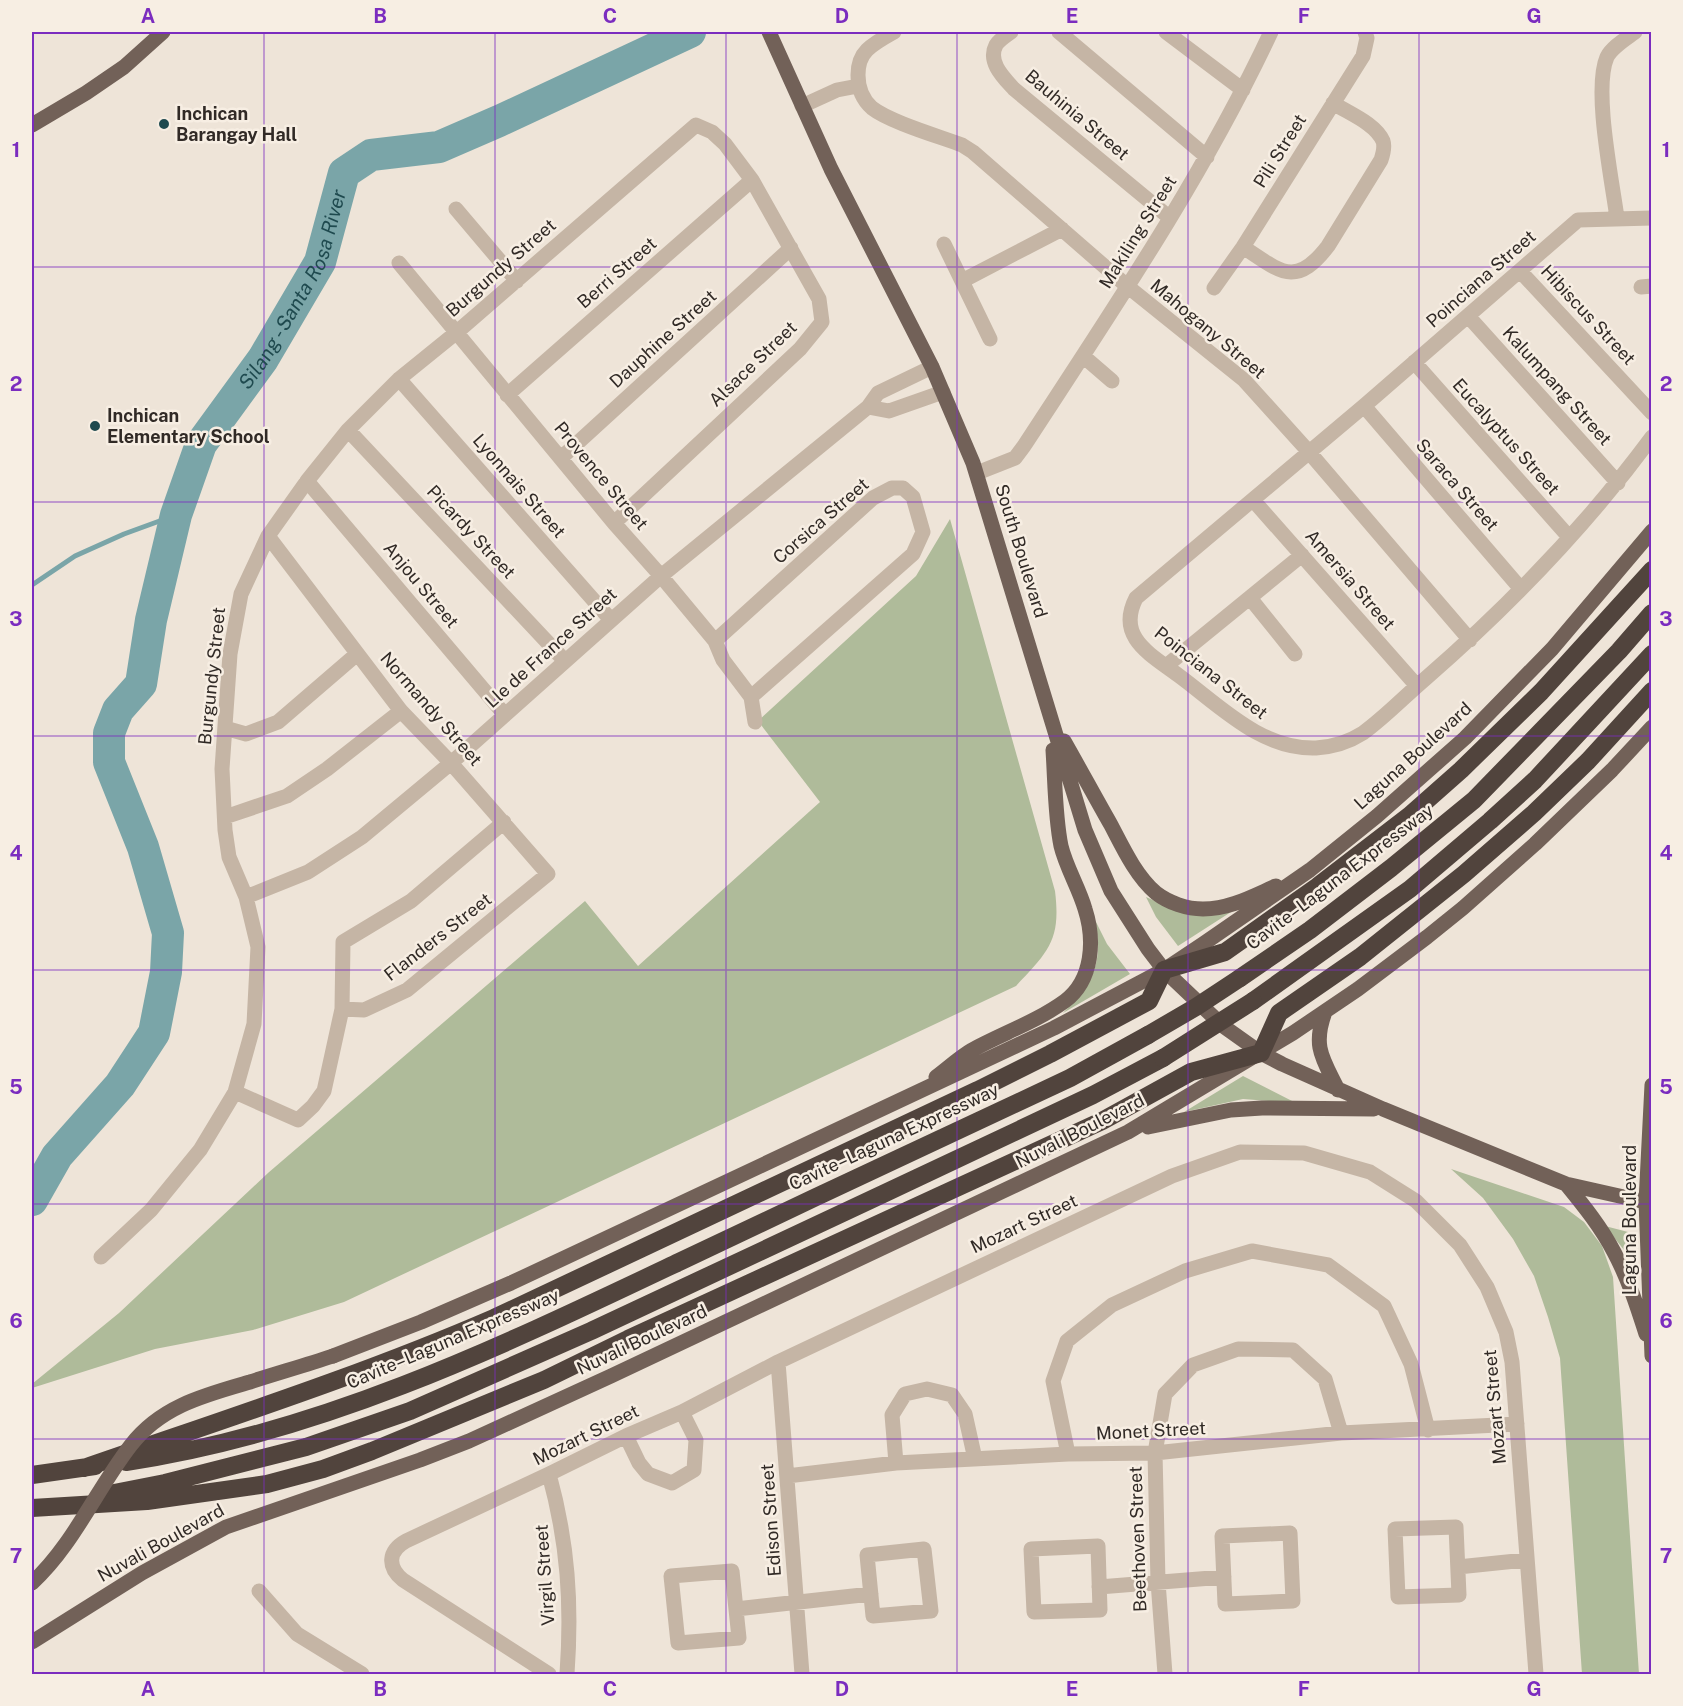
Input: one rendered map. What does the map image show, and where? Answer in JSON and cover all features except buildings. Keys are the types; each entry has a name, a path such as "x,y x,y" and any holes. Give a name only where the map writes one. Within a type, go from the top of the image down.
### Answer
{"highway":[{"path":"84,1468 417,1352 969,1095 1149,1000 1164,970 1225,952 1318,886 1409,816 1461,770 1541,692 1652,570"},
{"name":"Cavite–Laguna Expressway","path":"32,1475 161,1457 219,1444 309,1419 400,1387 553,1322 1070,1078 1148,1035 1240,978 1310,930 1391,868 1474,800 1619,651 1652,613"},
{"path":"32,1508 204,1474 306,1447 410,1411 591,1331 1093,1095 1162,1058 1253,1001 1410,889 1534,780 1652,654"},
{"path":"32,1508 147,1502 267,1484 323,1469 372,1451 544,1380 1102,1122 1191,1072 1261,1053 1279,1013 1360,957 1464,874 1534,813 1587,761 1652,691"}],"main road":[{"path":"32,125 124,67 163,32"},
{"name":"South Boulevard","path":"769,32 831,169 943,392 975,468 1065,768 1097,860 1131,925 1164,970 1234,1035 1261,1053 1338,1090 1566,1184 1650,1203"},
{"name":"Laguna Boulevard","path":"1164,970 1311,870 1410,788 1489,715 1579,619 1652,531"},
{"path":"1051,717 1138,873 1168,901 1191,908 1225,906 1248,899 1311,870"},
{"path":"907,1098 971,1051 1064,1002 1076,990 1086,973 1090,955 1089,928 1086,910 1061,846 1051,717"},
{"path":"1261,1053 1325,1012 1427,937 1498,878 1576,806 1652,727"},
{"path":"32,1583 73,1534 132,1443 157,1419 171,1410 208,1394 333,1356 422,1322 511,1283 1054,1028 1164,970"},
{"path":"1325,1012 1319,1027 1319,1045 1323,1060 1338,1090"},
{"name":"Nuvali Boulevard","path":"32,1642 142,1573 226,1527 469,1441 611,1376 1128,1132 1261,1053"},
{"name":"Laguna Boulevard","path":"1652,1084 1650,1203 1652,1356"},
{"path":"1128,1132 1231,1110 1383,1109"},
{"path":"1566,1184 1602,1230 1615,1252 1632,1292 1651,1348"}],"street":[{"path":"802,106 837,90 858,86 861,59 868,49 894,32"},
{"name":"Bauhinia Street","path":"1011,32 996,44 995,65 1001,75 1014,89 1170,218"},
{"path":"1059,32 1207,157"},
{"path":"1166,32 1243,90"},
{"name":"Makiling Street","path":"975,468 1024,446 1207,157 1271,32"},
{"name":"Pili Street","path":"1214,288 1243,247 1363,56 1367,38 1365,32"},
{"path":"1617,218 1602,100 1602,75 1608,54 1635,32"},
{"name":"Mahogany Street","path":"858,86 862,97 872,108 888,117 962,145 973,152 1127,286 1244,380 1309,452 1470,640"},
{"path":"1243,247 1280,271 1295,273 1313,264 1328,246 1381,160 1384,151 1383,141 1375,130 1333,103"},
{"name":"Alsace Street","path":"614,523 800,349 822,321 819,299 752,180 725,144 712,132 696,125"},
{"name":"Burgundy Street","path":"101,1257 151,1210 193,1158 236,1092 254,1024 258,948 246,897 229,857 222,769 230,654 241,594 268,536 307,481 348,430 399,379 457,332 696,125"},
{"name":"Berri Street","path":"507,395 752,180"},
{"path":"456,209 517,280"},
{"name":"Poinciana Street","path":"1652,218 1578,220 1364,406 1136,598 1129,611 1129,625 1144,649 1257,734 1285,745 1314,748 1338,745 1362,733 1470,640 1521,589 1618,483 1652,437"},
{"path":"962,281 1062,229"},
{"path":"944,243 990,339"},
{"name":"Dauphine Street","path":"561,458 791,248"},
{"name":"Provence Street","path":"399,263 614,523 715,641 723,660 751,697 755,722"},
{"name":"Hibiscus Street","path":"1520,271 1652,413"},
{"name":"Kalumpang Street","path":"1468,316 1618,483"},
{"path":"1083,356 1112,381"},
{"name":"Eucalyptus Street","path":"1414,363 1569,537"},
{"name":"Lle de France Street","path":"246,897 308,872 362,837 451,763 661,576 868,407 878,393 932,367"},
{"name":"Lyonnais Street","path":"399,379 611,620"},
{"path":"868,407 889,411 943,392"},
{"name":"Saraca Street","path":"1364,406 1521,589"},
{"name":"Picardy Street","path":"348,430 565,661"},
{"name":"Anjou Street","path":"307,481 505,715"},
{"name":"Corsica Street","path":"715,641 873,498 892,488 903,488 913,497 922,532 913,554 751,697"},
{"name":"Amersia Street","path":"1253,500 1417,686"},
{"name":"Normandy Street","path":"268,536 401,711 451,763 548,874"},
{"path":"1166,666 1302,555"},
{"path":"1250,598 1295,654"},
{"path":"225,728 246,734 278,722 357,654"},
{"path":"225,818 287,796 327,770 401,711"},
{"path":"236,1092 298,1120 313,1106 324,1091 342,1009 343,942 411,901 504,822"},
{"name":"Flanders Street","path":"342,1009 364,1010 407,990 548,874"},
{"name":"Mozart Street","path":"549,1674 397,1576 391,1560 395,1548 406,1540 682,1412 778,1362 1172,1176 1240,1152 1304,1153 1370,1172 1416,1201 1460,1245 1487,1287 1506,1332 1512,1362 1536,1674"},
{"path":"1068,1454 1053,1381 1067,1341 1112,1305 1185,1271 1252,1251 1328,1265 1384,1306 1411,1364 1428,1430"},
{"name":"Beethoven Street","path":"1165,1674 1158,1582 1155,1453 1165,1394 1193,1365 1238,1349 1293,1350 1325,1379 1341,1433"},
{"name":"Edison Street","path":"778,1362 802,1674"},
{"path":"896,1463 892,1415 905,1394 927,1389 952,1395 964,1414 975,1459"},
{"path":"626,1436 639,1463 648,1474 672,1483 694,1470 696,1440 682,1412"},
{"name":"Monet Street","path":"787,1476 896,1463 1068,1454 1155,1453 1341,1433 1517,1424"},
{"name":"Virgil Street","path":"549,1474 560,1513 566,1554 569,1613 567,1674"},
{"path":"1456,1527 1458,1567 1459,1595 1398,1597 1395,1529 1456,1527"},
{"path":"1290,1533 1293,1601 1226,1604 1224,1577 1222,1536 1290,1533"},
{"path":"1098,1546 1100,1587 1100,1610 1034,1612 1031,1549 1098,1546"},
{"path":"924,1549 931,1611 873,1616 871,1594 867,1555 924,1549"},
{"path":"1458,1567 1526,1560"},
{"path":"732,1570 736,1609 739,1638 678,1643 671,1576 732,1570"},
{"path":"1100,1587 1224,1577"},
{"path":"259,1591 297,1634 362,1674"},
{"path":"736,1609 871,1594"}],"green space":[{"path":"950,519 1055,891 1056,922 1050,944 1037,963 1016,986 344,1302 253,1330 155,1349 32,1388 32,1384 119,1313 268,1173 585,901 638,966 820,802 758,721 916,576"},
{"path":"1146,897 1185,914 1231,912 1178,946 1156,917"},
{"path":"1095,920 1107,944 1130,974 1063,1013 1082,992 1094,971 1098,948"},
{"path":"1243,1076 1296,1103 1243,1099 1184,1112"},
{"path":"1451,1169 1564,1207 1584,1222 1602,1246 1613,1277 1639,1674 1582,1674 1560,1358 1534,1276 1513,1239 1483,1198"},
{"path":"1605,1226 1628,1232 1628,1255"}],"waterway":[{"name":"Silang - Santa Rosa River","path":"32,1200 57,1156 120,1085 154,1033 166,972 168,933 143,847 109,762 109,733 118,710 141,684 151,620 176,515 201,444 263,359 320,262 344,173 371,155 439,147 690,32"},
{"path":"32,585 75,556 124,534 176,515"}],"place":[{"name":"Inchican Barangay Hall","path":"164,124"},
{"name":"Inchican Elementary School","path":"95,426"}]}
